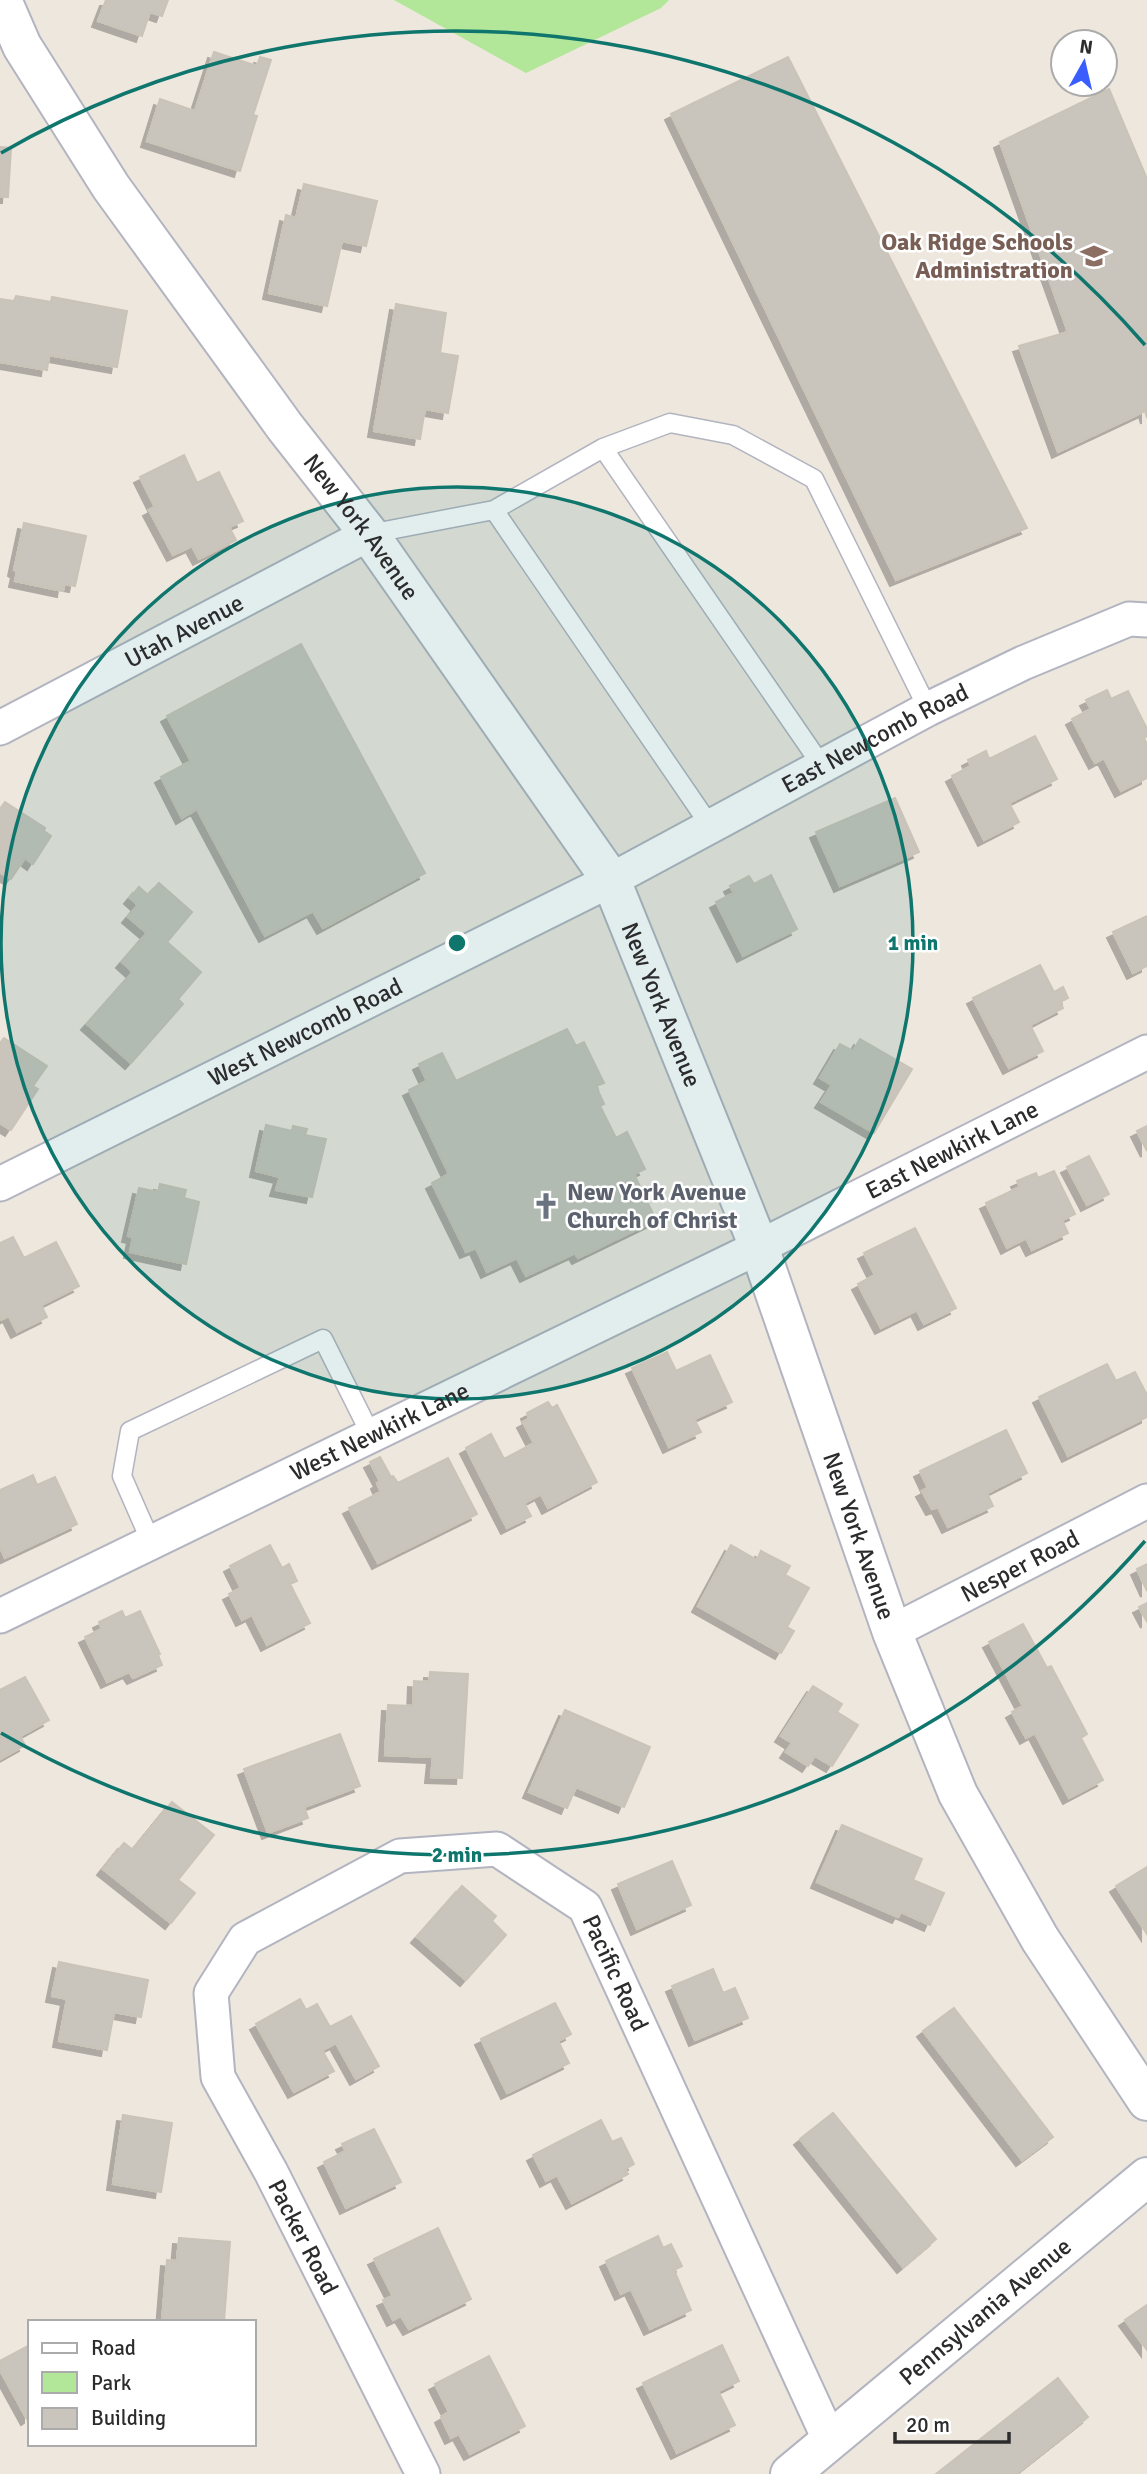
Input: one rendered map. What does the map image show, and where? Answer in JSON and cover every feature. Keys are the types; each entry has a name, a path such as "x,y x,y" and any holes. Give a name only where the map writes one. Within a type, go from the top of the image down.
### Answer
{"street":[{"name":"New York Avenue","path":"2,0 22,46 111,187 285,427 369,534 611,880 759,1247 892,1632 958,1794 1040,1939 1147,2101"},
{"name":"Utah Avenue","path":"0,728 369,534"},
{"name":"East Newcomb Road","path":"611,880 928,709 1023,663 1129,619 1147,620"},
{"name":"West Newcomb Road","path":"0,1184 611,880"},
{"name":"East Newkirk Lane","path":"759,1247 1147,1052"},
{"name":"West Newkirk Lane","path":"0,1616 759,1247"},
{"name":"Nesper Road","path":"892,1632 1147,1502"},
{"name":"Pacific Road","path":"211,1993 245,1939 400,1856 496,1849 585,1907 830,2441"},
{"name":"Packer Road","path":"211,1993 218,2077 271,2172 423,2474"},
{"name":"Pennsylvania Avenue","path":"790,2474 1147,2177"}],"lane":[{"path":"369,534 494,510 603,448 670,423 733,435 814,479 928,709"},
{"path":"603,448 822,766"},
{"path":"494,510 711,827"},
{"path":"151,1542 122,1476 131,1431 142,1425 323,1339 371,1435"}],"green space":[{"path":"394,0 669,0 661,8 526,73"}],"building":[{"path":"106,0 168,0 162,16 150,12 142,36 98,21"},
{"path":"214,52 257,66 260,57 271,60 253,115 257,116 240,171 147,141 160,99 195,111"},
{"path":"788,57 1027,528 896,580 671,114"},
{"name":"Oak Ridge Schools Administration","path":"1090,98 1113,98 1147,179 1147,418 1145,411 1058,452 1019,346 1068,332 1000,142"},
{"path":"0,147 11,148 8,197 0,197"},
{"path":"304,184 377,201 366,246 342,241 327,306 269,293 286,215 296,218"},
{"path":"16,296 51,302 52,297 127,311 117,367 49,355 47,370 0,362 0,299 14,301"},
{"path":"396,304 446,313 440,353 458,356 448,413 425,409 420,439 374,431"},
{"path":"184,455 197,483 219,472 243,521 229,527 236,540 199,559 192,546 173,555 149,510 155,507 140,477"},
{"path":"24,523 86,536 75,586 64,584 63,591 15,581 17,572 14,570"},
{"path":"301,644 425,873 323,928 313,911 265,936 197,809 182,818 161,777 191,761 167,716"},
{"path":"1107,690 1111,699 1128,691 1147,729 1147,736 1144,738 1147,745 1147,778 1121,791 1104,758 1095,763 1072,719 1091,709 1086,700"},
{"path":"1035,736 1057,779 1009,803 1019,822 984,840 952,776 971,766 968,760 986,751 989,759"},
{"path":"895,798 919,852 840,886 816,832"},
{"path":"5,802 45,828 44,831 51,836 33,864 25,858 11,879 0,872 0,809"},
{"path":"771,875 797,929 743,956 716,902 734,893 730,886 749,876 754,884"},
{"path":"159,883 192,912 167,942 201,972 178,999 183,1004 131,1063 87,1024 133,972 122,962 147,933 128,917 138,905 130,898 139,887 148,895"},
{"path":"1147,916 1147,966 1133,973 1113,932"},
{"path":"1040,965 1054,992 1063,987 1068,998 1060,1002 1063,1008 1030,1025 1043,1051 1009,1068 973,998"},
{"path":"567,1029 576,1046 584,1042 604,1083 596,1086 604,1104 600,1106 616,1138 627,1132 645,1169 634,1174 656,1220 578,1258 575,1253 526,1276 517,1258 487,1272 476,1248 466,1252 432,1183 449,1174 409,1090 427,1081 419,1064 442,1053 456,1081"},
{"path":"4,1038 47,1066 33,1086 38,1089 11,1130 0,1123 0,1043"},
{"path":"860,1039 912,1069 874,1133 821,1102 832,1085 820,1078 840,1044 853,1051"},
{"path":"266,1125 292,1131 293,1126 307,1129 305,1135 326,1139 312,1197 276,1190 280,1177 256,1171"},
{"path":"1147,1126 1147,1151 1137,1131"},
{"path":"1089,1156 1109,1194 1087,1205 1067,1167"},
{"path":"1054,1171 1075,1214 1062,1220 1068,1233 1032,1250 1026,1238 1007,1248 986,1203 1020,1187 1017,1181 1036,1173 1038,1178"},
{"path":"160,1184 186,1190 184,1198 199,1202 186,1264 130,1252 133,1237 128,1236 139,1188 158,1192"},
{"path":"915,1228 956,1308 924,1324 917,1310 881,1328 858,1284 875,1275 864,1253"},
{"path":"13,1237 24,1258 56,1242 79,1286 41,1305 47,1317 17,1332 9,1316 0,1320 0,1243"},
{"path":"667,1352 676,1371 710,1355 732,1402 694,1419 701,1432 669,1447 632,1368"},
{"path":"1107,1364 1116,1381 1135,1372 1147,1395 1147,1417 1068,1456 1039,1397"},
{"path":"548,1402 552,1408 557,1405 597,1482 548,1508 541,1494 524,1503 531,1516 507,1528 466,1448 491,1434 504,1459 534,1443 523,1422 529,1419 527,1413"},
{"path":"1006,1430 1027,1473 987,1493 993,1506 948,1527 938,1507 932,1509 922,1491 928,1488 920,1471"},
{"path":"380,1457 391,1477 398,1483 448,1458 477,1514 378,1563 349,1508 381,1492 377,1483 380,1481 370,1462"},
{"path":"33,1475 37,1485 55,1477 77,1524 5,1558 0,1547 0,1490"},
{"path":"270,1545 282,1568 289,1564 297,1581 290,1584 310,1623 267,1645 252,1615 242,1620 229,1594 241,1588 230,1566"},
{"path":"731,1545 757,1560 761,1551 790,1566 785,1575 809,1588 787,1627 794,1631 781,1653 698,1606"},
{"path":"1147,1564 1147,1591 1137,1569"},
{"path":"1147,1603 1147,1622 1139,1607"},
{"path":"122,1611 125,1618 140,1611 160,1654 158,1655 162,1665 133,1678 129,1672 107,1682 85,1637 102,1629 99,1622"},
{"path":"1023,1624 1047,1668 1051,1666 1087,1734 1081,1738 1103,1780 1069,1798 1035,1733 1026,1738 1012,1712 1023,1706 989,1642"},
{"path":"430,1672 468,1674 462,1778 431,1777 433,1757 385,1755 388,1705 413,1706 414,1681 429,1682"},
{"path":"25,1677 49,1720 20,1736 25,1745 0,1759 0,1690"},
{"path":"813,1686 842,1704 837,1712 858,1725 832,1766 815,1756 808,1766 786,1752 792,1743 781,1736"},
{"path":"565,1710 650,1747 624,1807 576,1787 567,1808 529,1792"},
{"path":"340,1734 360,1786 304,1807 308,1818 268,1833 244,1769"},
{"path":"172,1802 214,1835 178,1880 195,1893 171,1923 103,1869 124,1843 133,1850"},
{"path":"842,1825 922,1859 913,1880 944,1893 930,1925 901,1912 898,1917 817,1882"},
{"path":"672,1861 691,1905 637,1929 618,1884"},
{"path":"1147,1867 1147,1934 1116,1886"},
{"path":"462,1886 496,1916 492,1921 506,1935 466,1980 417,1937"},
{"path":"59,1962 148,1980 141,2017 114,2012 107,2050 59,2041 67,1999 52,1996"},
{"path":"713,1969 723,1993 735,1988 748,2018 695,2040 672,1986"},
{"path":"300,1999 306,2010 317,2004 330,2027 351,2016 379,2066 356,2079 336,2043 322,2050 334,2071 294,2092 256,2024"},
{"path":"555,2003 571,2034 558,2041 569,2063 507,2093 481,2039"},
{"path":"954,2008 1053,2137 1022,2160 923,2031"},
{"path":"833,2113 936,2239 903,2267 800,2139"},
{"path":"123,2115 172,2123 161,2192 113,2184"},
{"path":"601,2120 612,2142 621,2138 634,2164 625,2169 628,2174 572,2203 557,2175 546,2181 533,2155"},
{"path":"374,2129 401,2182 346,2208 324,2162 346,2151 342,2144"},
{"path":"438,2228 471,2299 409,2329 401,2316 393,2320 383,2300 393,2296 374,2259"},
{"path":"658,2236 663,2248 671,2244 682,2266 674,2270 691,2310 650,2329 631,2289 621,2294 606,2261"},
{"path":"179,2238 230,2242 224,2320 162,2320 167,2260 177,2261"},
{"path":"1147,2305 1147,2350 1125,2320"},
{"path":"722,2345 739,2381 718,2391 735,2425 677,2453 643,2383"},
{"path":"28,2346 27,2419 0,2370 0,2361"},
{"path":"489,2356 525,2426 470,2454 459,2434 451,2438 441,2417 449,2412 435,2384"},
{"path":"1058,2378 1088,2417 1016,2474 936,2474"}],"place":[{"name":"Oak Ridge Schools Administration","path":"1094,256"},
{"name":"New York Avenue Church of Christ","path":"546,1206"}]}
